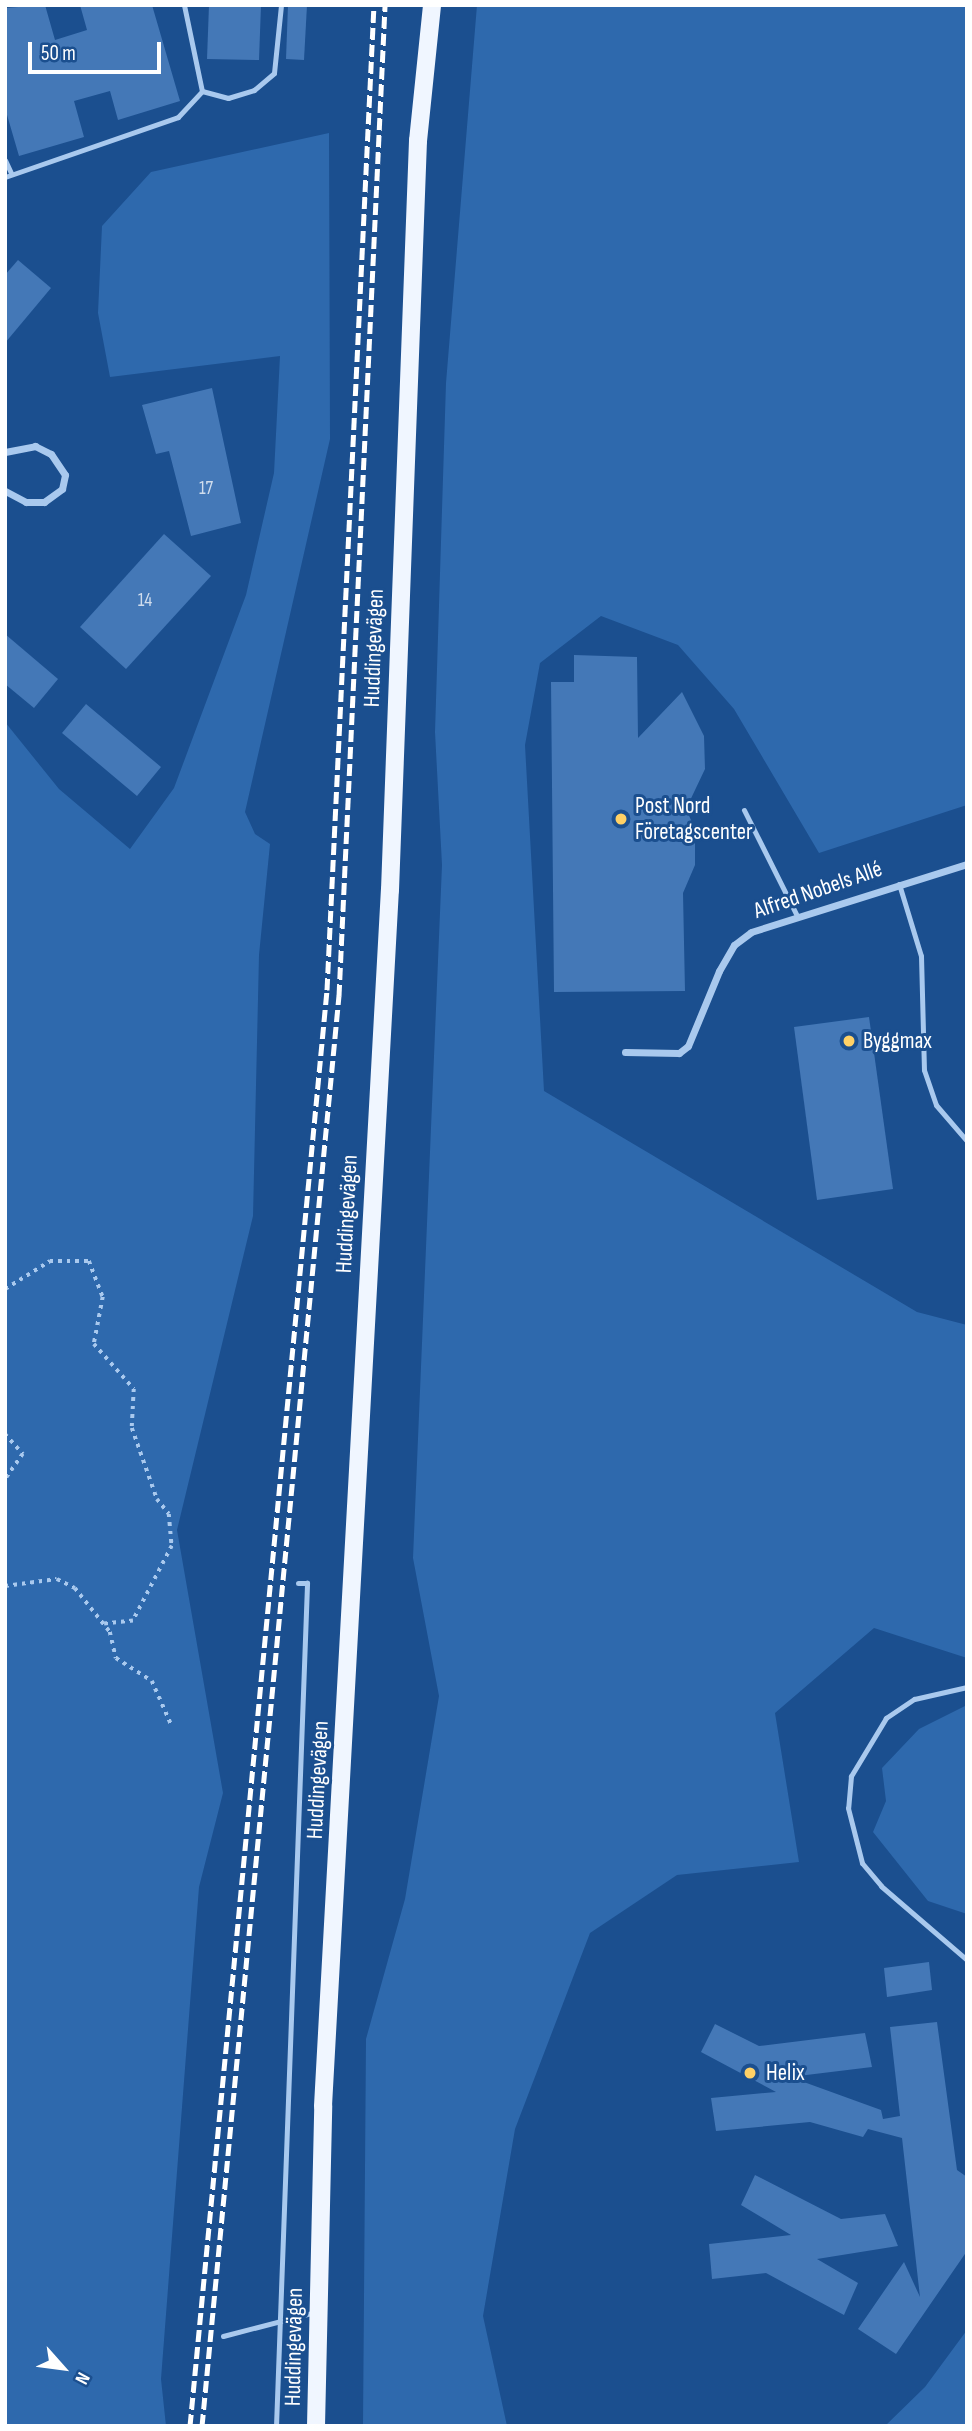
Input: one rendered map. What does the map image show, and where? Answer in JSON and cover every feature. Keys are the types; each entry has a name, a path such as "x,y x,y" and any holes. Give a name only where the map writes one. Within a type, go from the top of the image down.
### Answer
{"main road":[{"name":"Huddingevägen","path":"316,2426 324,2106 390,890 418,141 432,5"}],"street":[{"path":"5,452 34,446 51,454 65,475 62,489 44,502 26,502 5,491"},
{"name":"Alfred Nobels Allé","path":"625,1052 679,1053 688,1046 734,945 797,916 967,864"}],"lane":[{"path":"184,5 202,91"},
{"path":"202,91 228,98 254,90 274,73 281,5"},
{"path":"5,160 8,175 178,117 202,91"},
{"path":"744,810 797,916"},
{"path":"899,883 921,956 924,1070 936,1105 967,1141"},
{"path":"276,2426 277,2322 307,1583 298,1583"},
{"path":"967,1687 914,1699 886,1718 852,1776 848,1808 862,1863 881,1886 967,1960"},
{"path":"223,2336 319,2310"}],"path":[{"path":"5,1289 50,1261 89,1261 103,1297 94,1344 134,1388 132,1428 157,1499 169,1514 172,1546 134,1621 104,1624"},
{"path":"5,1434 23,1454 5,1480"},
{"path":"5,1586 57,1579 75,1588 110,1632 116,1658 152,1681 171,1724"}],"shaded area":[{"path":"477,5 967,5 967,805 819,853 734,709 678,645 601,616 540,663 525,745 544,1091 917,1312 967,1325 967,1658 874,1628 775,1713 799,1862 677,1875 590,1933 515,2129 483,2316 507,2426 363,2426 366,2039 405,1899 439,1696 413,1558 442,865 435,732 446,383"},
{"path":"329,133 330,439 245,812 255,834 270,844 259,955 253,1216 177,1530 223,1793 199,1887 161,2379 166,2426 5,2426 5,722 59,789 130,849 174,788 246,595 274,473 280,356 110,377 98,313 102,226 151,172"},
{"path":"967,1705 967,1914 928,1901 873,1832 886,1801 882,1768 919,1729"},
{"path":"967,2330 967,2426 885,2426 925,2387"}],"building":[{"path":"45,5 55,40 87,30 80,5 152,5 180,101 118,120 110,91 74,101 84,137 19,156 5,108 5,8"},
{"path":"209,5 261,5 259,60 207,59"},
{"path":"288,5 307,5 304,60 286,59"},
{"path":"18,260 51,288 5,343 5,275"},
{"path":"212,388 241,523 191,536 169,451 156,454 142,405"},
{"path":"164,534 211,576 126,669 80,627"},
{"path":"5,634 58,679 34,708 5,684"},
{"name":"Post Nord Företagscenter","path":"574,655 637,657 638,738 682,692 704,736 705,769 686,809 695,829 695,865 683,893 685,991 554,992 551,682 574,682"},
{"path":"86,704 161,767 137,796 62,733"},
{"path":"869,1017 893,1189 817,1200 794,1027"},
{"path":"929,1962 932,1990 887,1997 884,1968"},
{"name":"Helix","path":"937,2022 957,2170 967,2177 967,2251 896,2354 858,2329 904,2262 920,2297 902,2138 868,2129 863,2137 810,2122 716,2131 711,2098 776,2092 701,2052 715,2024 759,2046 865,2033 872,2067 790,2077 881,2110 883,2119 900,2116 890,2027"},
{"path":"755,2175 841,2219 885,2214 898,2246 817,2259 858,2283 844,2315 766,2273 712,2279 709,2244 791,2235 741,2205"}],"railway":[{"path":"190,2426 327,990 374,5"},
{"path":"202,2426 339,996 385,5"}],"place":[{"name":"Post Nord Företagscenter","path":"621,819"},
{"name":"Byggmax","path":"849,1041"},
{"name":"Helix","path":"750,2073"}]}
